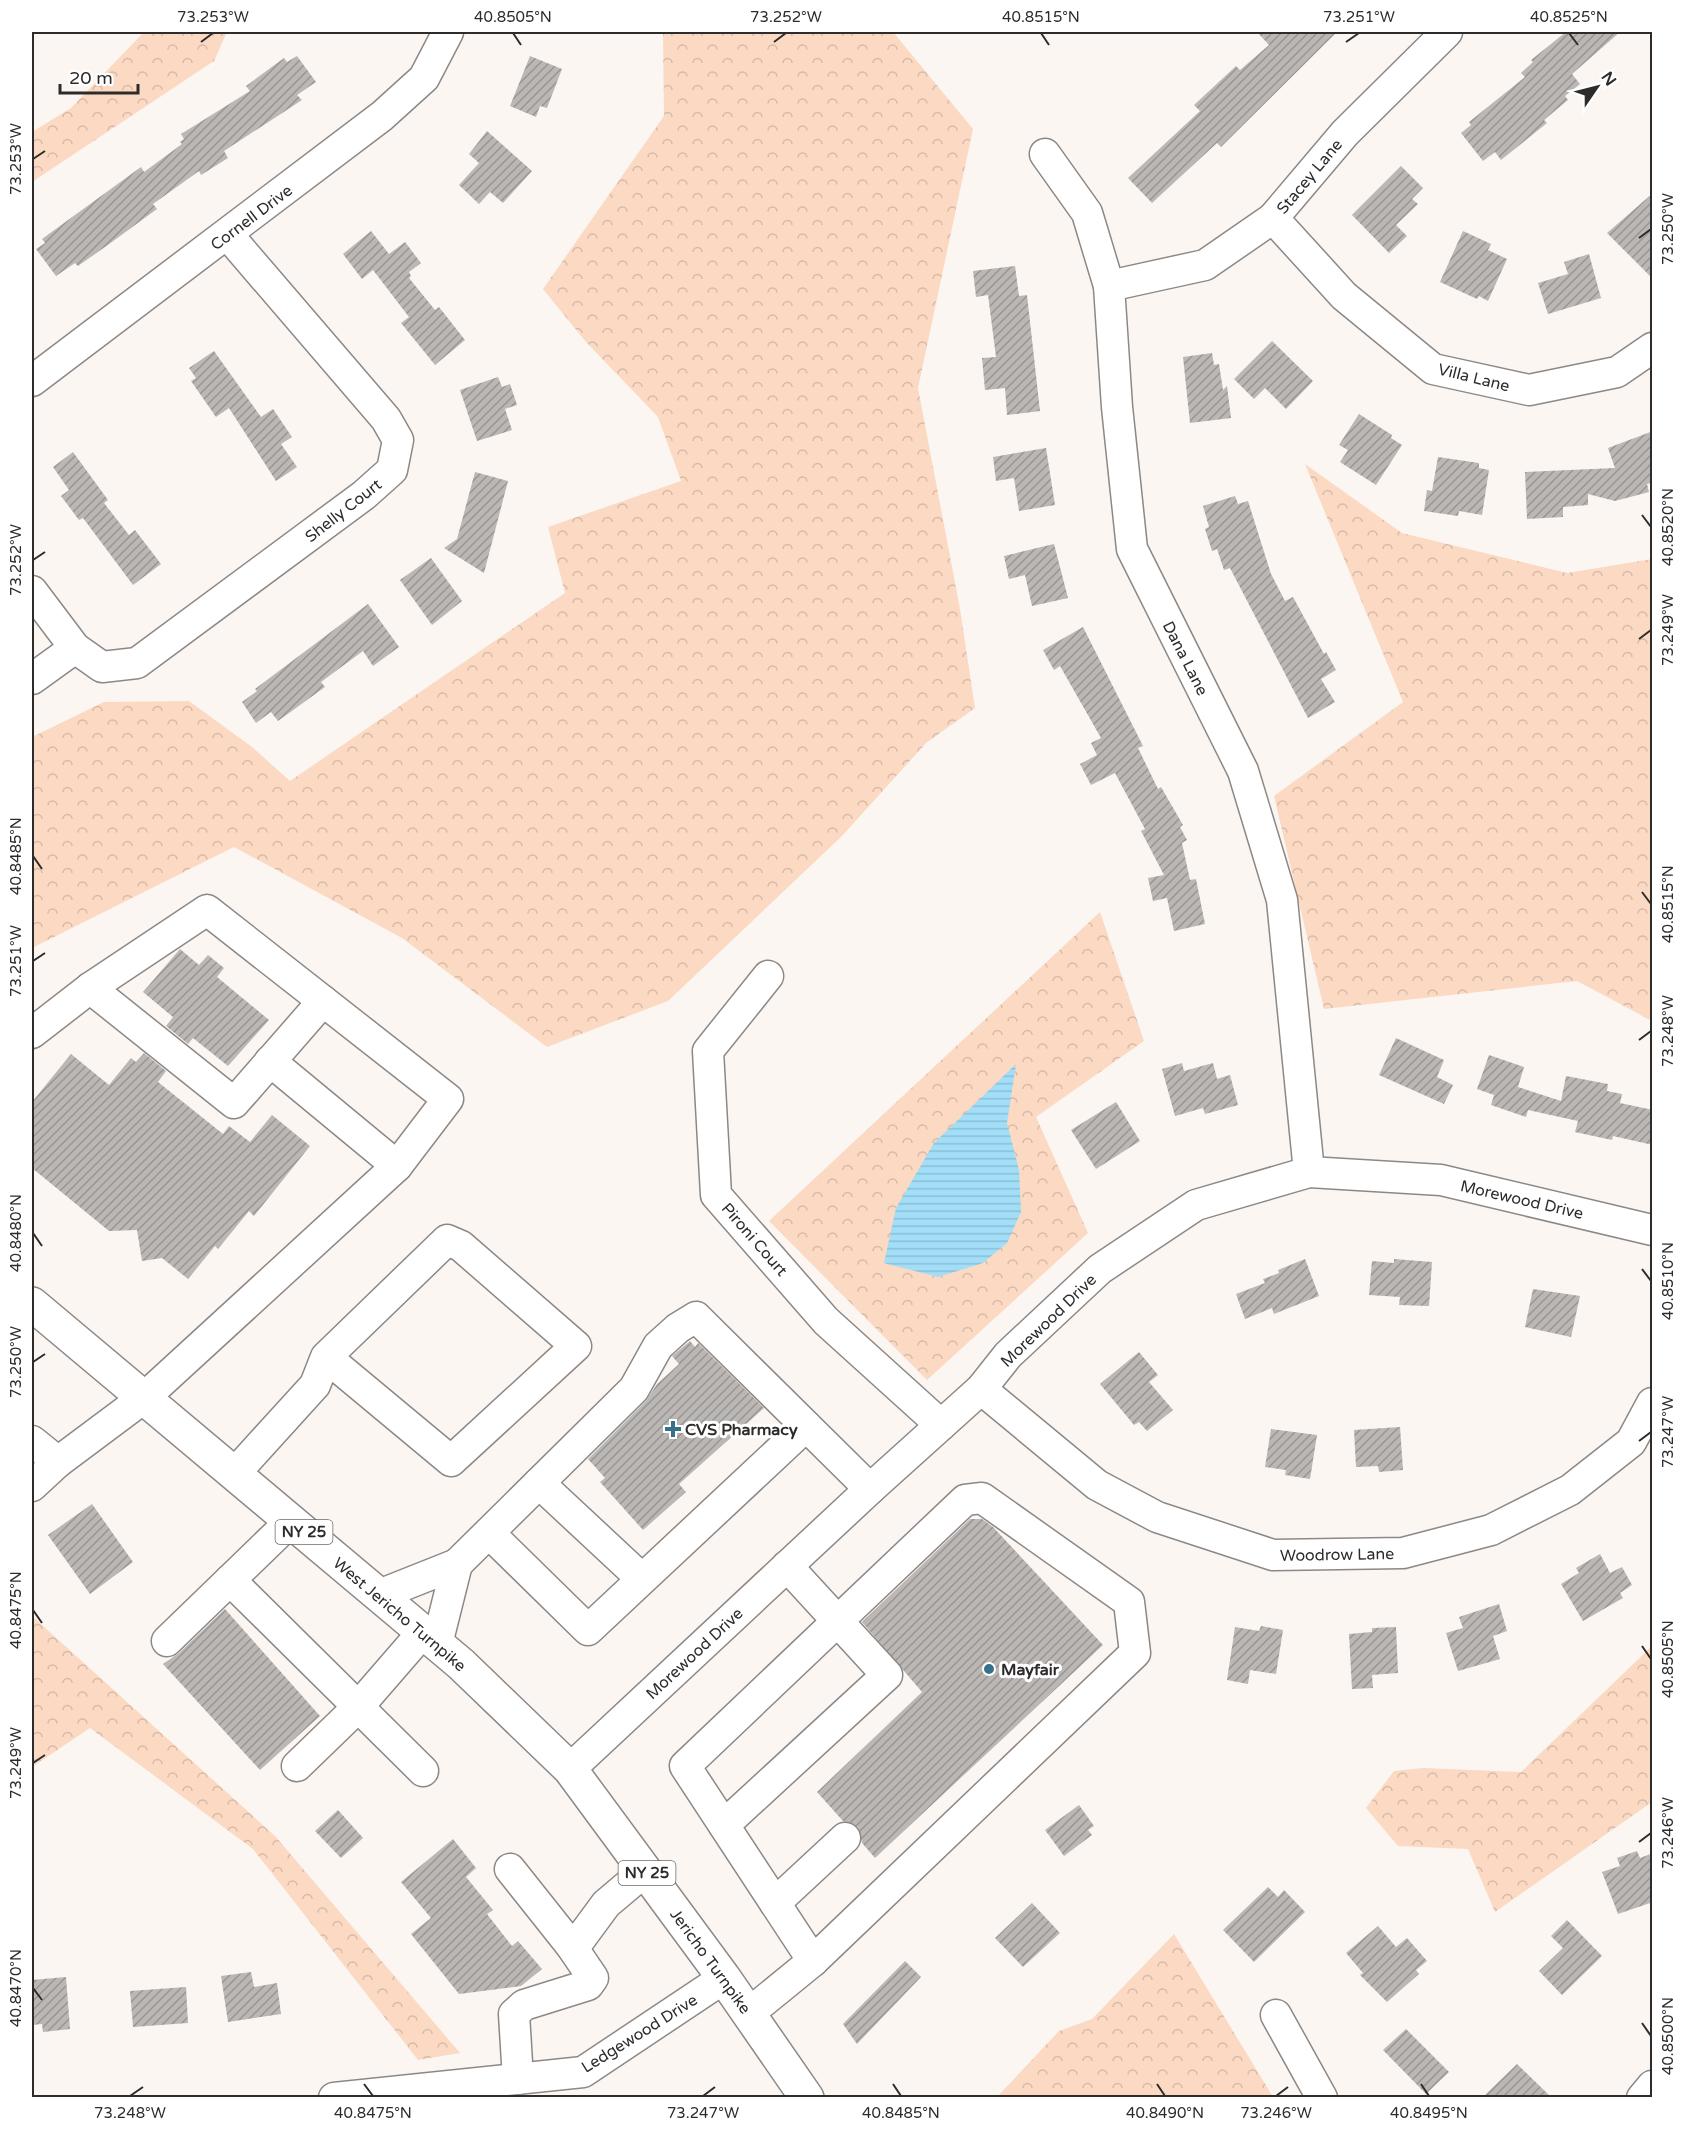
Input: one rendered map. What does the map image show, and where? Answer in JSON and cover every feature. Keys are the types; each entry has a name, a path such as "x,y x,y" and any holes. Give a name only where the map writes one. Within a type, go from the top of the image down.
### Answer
{"main road":[{"name":"West Jericho Turnpike","path":"32,1304 430,1638 570,1769"},
{"name":"Jericho Turnpike","path":"570,1769 724,1978 807,2097"}],"street":[{"name":"Cornell Drive","path":"32,381 228,235 399,101 424,78 448,32"},
{"name":"Stacey Lane","path":"1109,286 1205,265 1273,218 1345,134 1447,32"},
{"name":"Dana Lane","path":"1045,154 1087,213 1109,286 1117,407 1132,549 1243,771 1282,900 1309,1172"},
{"name":"Villa Lane","path":"1273,218 1344,296 1433,369 1529,390 1617,372 1653,348"},
{"name":"Shelly Court","path":"75,648 102,668 137,663 364,495 392,470 398,440 386,419 228,235"},
{"path":"32,591 75,648 32,679"},
{"path":"32,1033 90,988 207,910 448,1099 397,1166 145,1397 57,1462 32,1486"},
{"name":"Pironi Court","path":"768,976 708,1051 716,1195 826,1321 940,1425"},
{"path":"90,988 234,1103 323,1001"},
{"path":"270,1061 397,1166"},
{"name":"Morewood Drive","path":"570,1769 870,1488 981,1389 1008,1355 1100,1269 1197,1205 1309,1172 1441,1180 1653,1230"},
{"path":"235,1473 315,1385 326,1357 447,1240 461,1246 576,1346 451,1461 326,1357"},
{"path":"379,1595 457,1564 634,1389 658,1346 678,1328 696,1317 870,1488"},
{"name":"Woodrow Lane","path":"981,1389 1097,1485 1157,1517 1273,1555 1402,1553 1491,1530 1570,1490 1631,1442 1653,1403"},
{"path":"489,1533 588,1629 807,1426"},
{"path":"32,1442 57,1462"},
{"path":"539,1483 642,1579"},
{"path":"748,2014 813,1961 1135,1653 1129,1602 982,1498 965,1500 685,1766 813,1961"},
{"path":"167,1641 291,1521"},
{"path":"297,1766 430,1638 457,1564"},
{"path":"724,1825 887,1675 787,1566"},
{"path":"230,1580 423,1771"},
{"path":"775,1903 845,1838"},
{"path":"510,1869 572,1947 593,1978 588,1985 524,2005 514,2014 518,2079"},
{"path":"572,1947 606,1904 645,1871"},
{"name":"Ledgewood Drive","path":"334,2097 583,2072 724,1978"},
{"path":"1276,2015 1322,2097"},
{"path":"1642,2097 1653,2086"}],"green space":[{"path":"141,32 227,32 214,61 32,182 32,132 71,108 143,33"},
{"path":"663,32 893,32 973,129 918,388 960,609 975,708 926,743 842,836 668,1001 547,1047 402,938 234,847 32,948 32,737 104,702 189,701 252,747 290,781 565,593 548,527 681,481 658,417 586,342 543,289 664,116"},
{"path":"1305,464 1402,533 1567,573 1652,559 1652,1021 1577,981 1324,1009 1274,796 1403,702"},
{"path":"1100,912 1144,1041 1036,1117 1088,1233 927,1380 769,1221"},
{"path":"32,1616 275,1836 460,2053 418,2060 253,1849 90,1728 32,1767"},
{"path":"1652,1646 1652,1802 1495,1912 1468,1849 1398,1846 1366,1808 1394,1771 1423,1768 1521,1772"},
{"path":"1174,1934 1273,2097 997,2097 1059,2031 1092,2019"}],"water":[{"path":"1016,1064 1007,1123 1019,1170 1021,1212 1007,1243 983,1263 938,1277 884,1263 896,1208 934,1143"}],"building":[{"path":"1257,32 1337,32 1221,147 1217,143 1152,203 1128,178 1200,111 1194,105 1236,66 1240,70 1269,45"},
{"path":"1566,32 1620,32 1572,74 1580,84 1565,96 1568,100 1544,120 1547,123 1501,160 1495,152 1483,161 1461,133 1471,125 1469,122 1525,77 1521,73 1533,62 1531,60"},
{"path":"297,56 316,82 297,95 302,100 224,151 228,158 201,175 199,171 153,204 157,209 105,247 78,266 75,263 56,276 36,249 45,243 42,239 141,167 144,172 182,144 180,142 184,139 181,134 250,91 246,86 284,58 287,62"},
{"path":"530,56 562,69 547,108 540,106 536,117 510,106"},
{"path":"487,131 532,171 503,203 490,192 479,204 459,185 479,163 469,154"},
{"path":"1401,166 1423,188 1412,199 1418,204 1396,225 1407,236 1389,253 1352,215"},
{"path":"1653,193 1653,279 1607,233"},
{"path":"371,231 389,254 405,242 421,263 409,272 411,276 409,278 435,310 439,307 465,340 435,365 401,323 409,317 373,270 362,279 343,254"},
{"path":"1463,231 1491,244 1488,250 1507,259 1488,301 1479,296 1477,299 1440,282"},
{"path":"1589,254 1601,298 1548,314 1538,283 1568,274 1564,262"},
{"path":"1015,266 1019,296 1027,295 1040,411 1007,415 1005,388 985,390 982,358 996,357 988,295 976,297 973,271"},
{"path":"1272,341 1313,381 1286,409 1265,388 1254,399 1234,379"},
{"path":"214,351 261,417 273,409 292,437 281,444 297,467 276,481 229,408 216,417 191,381 196,378 189,368"},
{"path":"1212,353 1214,365 1219,364 1223,390 1227,386 1231,418 1190,423 1183,357"},
{"path":"498,377 502,387 510,384 517,405 505,409 512,430 477,441 460,390"},
{"path":"1359,414 1392,435 1391,438 1402,445 1376,485 1340,462 1348,450 1339,445"},
{"path":"1653,431 1653,482 1647,484 1649,492 1615,501 1588,494 1588,505 1563,507 1563,517 1527,519 1525,472 1615,468 1608,448"},
{"path":"1046,448 1055,505 1019,511 1014,478 996,481 993,457"},
{"path":"73,452 108,500 104,503 129,535 135,530 161,564 133,585 83,518 79,520 61,496 69,490 53,467"},
{"path":"1438,457 1479,463 1479,468 1489,470 1482,515 1459,511 1458,516 1424,511 1427,490 1432,491"},
{"path":"475,472 508,481 484,573 444,548 457,539"},
{"path":"1235,496 1238,504 1248,501 1271,574 1285,601 1293,597 1324,654 1326,652 1336,670 1321,679 1335,702 1308,718 1230,568 1224,570 1217,549 1212,551 1205,529 1209,527 1203,506"},
{"path":"1054,544 1068,598 1032,606 1025,575 1009,579 1004,556"},
{"path":"431,558 462,601 432,625 400,580"},
{"path":"368,604 399,647 373,666 363,651 321,682 325,687 278,721 271,712 256,723 242,702 257,691 255,689"},
{"path":"1083,627 1143,746 1138,748 1158,789 1161,787 1183,825 1180,827 1187,840 1182,843 1190,880 1196,879 1205,924 1174,931 1167,898 1153,901 1148,878 1164,875 1141,831 1145,829 1115,773 1091,785 1080,764 1097,755 1091,743 1101,738 1060,666 1054,670 1043,650"},
{"path":"180,949 199,965 208,955 224,968 217,977 269,1020 228,1066 193,1038 188,1044 166,1026 173,1017 143,992"},
{"path":"1396,1038 1444,1060 1437,1077 1453,1085 1444,1104 1379,1075"},
{"path":"144,1053 166,1071 158,1082 223,1134 229,1126 250,1142 272,1115 310,1146 254,1216 249,1211 218,1249 215,1246 188,1279 162,1258 142,1261 137,1230 109,1231 32,1168 32,1102 71,1054 109,1085 131,1058 136,1062"},
{"path":"1489,1055 1524,1067 1518,1087 1561,1101 1566,1076 1608,1084 1607,1091 1622,1094 1620,1103 1653,1110 1653,1145 1613,1136 1612,1140 1575,1132 1578,1121 1528,1110 1526,1117 1491,1105 1494,1095 1477,1089"},
{"path":"1182,1063 1184,1071 1213,1063 1217,1079 1230,1075 1238,1105 1205,1114 1203,1108 1175,1116 1162,1069"},
{"path":"1116,1102 1140,1141 1096,1169 1071,1130"},
{"path":"1305,1259 1319,1296 1274,1314 1272,1308 1245,1319 1236,1294 1265,1283 1263,1279 1279,1273 1278,1270"},
{"path":"1394,1259 1432,1262 1429,1306 1399,1305 1400,1297 1369,1295 1372,1261 1394,1263"},
{"path":"1533,1289 1580,1296 1571,1337 1525,1327"},
{"name":"CVS Pharmacy","path":"690,1341 695,1347 698,1343 764,1408 679,1484 686,1492 643,1530 600,1482 605,1478 588,1459 646,1401 657,1384 679,1364 672,1356"},
{"path":"1139,1352 1158,1375 1149,1382 1173,1410 1147,1431 1139,1422 1134,1425 1100,1384"},
{"path":"1400,1427 1403,1470 1379,1472 1378,1466 1356,1467 1354,1430"},
{"path":"1271,1429 1317,1435 1310,1479 1285,1475 1286,1470 1265,1467"},
{"path":"92,1504 133,1562 90,1594 48,1535"},
{"name":"Mayfair","path":"970,1519 982,1519 993,1527 1103,1645 875,1858 862,1843 858,1827 843,1821 817,1792 922,1692 862,1622"},
{"path":"1600,1554 1610,1573 1622,1567 1632,1585 1620,1593 1623,1598 1583,1621 1561,1584 1579,1573 1576,1568"},
{"path":"1499,1604 1507,1631 1493,1636 1500,1659 1458,1671 1446,1633 1463,1628 1459,1617"},
{"path":"225,1609 320,1716 260,1770 163,1664 179,1653"},
{"path":"1261,1626 1283,1630 1276,1674 1250,1670 1248,1684 1227,1680 1235,1627 1259,1631"},
{"path":"1396,1627 1398,1673 1372,1675 1373,1688 1352,1689 1349,1634 1372,1632 1372,1628"},
{"path":"1079,1805 1094,1826 1088,1830 1092,1835 1064,1856 1045,1830"},
{"path":"338,1810 363,1838 341,1858 315,1831"},
{"path":"453,1839 476,1868 466,1877 493,1910 487,1914 512,1946 518,1941 542,1969 521,1986 459,1994 411,1934 431,1918 401,1882"},
{"path":"1637,1851 1640,1858 1653,1853 1653,1902 1618,1914 1602,1872 1620,1866 1617,1858"},
{"path":"1268,1887 1278,1897 1284,1890 1305,1912 1254,1962 1223,1930"},
{"path":"1032,1903 1060,1933 1023,1967 995,1938"},
{"path":"1567,1920 1602,1956 1562,1995 1539,1971 1563,1948 1551,1936"},
{"path":"1378,1926 1396,1947 1407,1938 1427,1961 1416,1970 1419,1974 1387,2002 1360,1975 1363,1973 1346,1953"},
{"path":"905,1961 921,1977 857,2044 843,2024"},
{"path":"251,1972 254,1987 277,1983 281,2014 228,2022 221,1976"},
{"path":"66,1977 70,2029 43,2032 42,2024 32,2025 32,1980"},
{"path":"186,1987 188,2023 133,2027 130,1991"},
{"path":"1406,2029 1449,2072 1426,2094 1383,2050"},
{"path":"1517,2064 1551,2097 1483,2097"}],"place":[{"name":"CVS Pharmacy","path":"673,1429"},
{"name":"Mayfair","path":"989,1669"}]}
